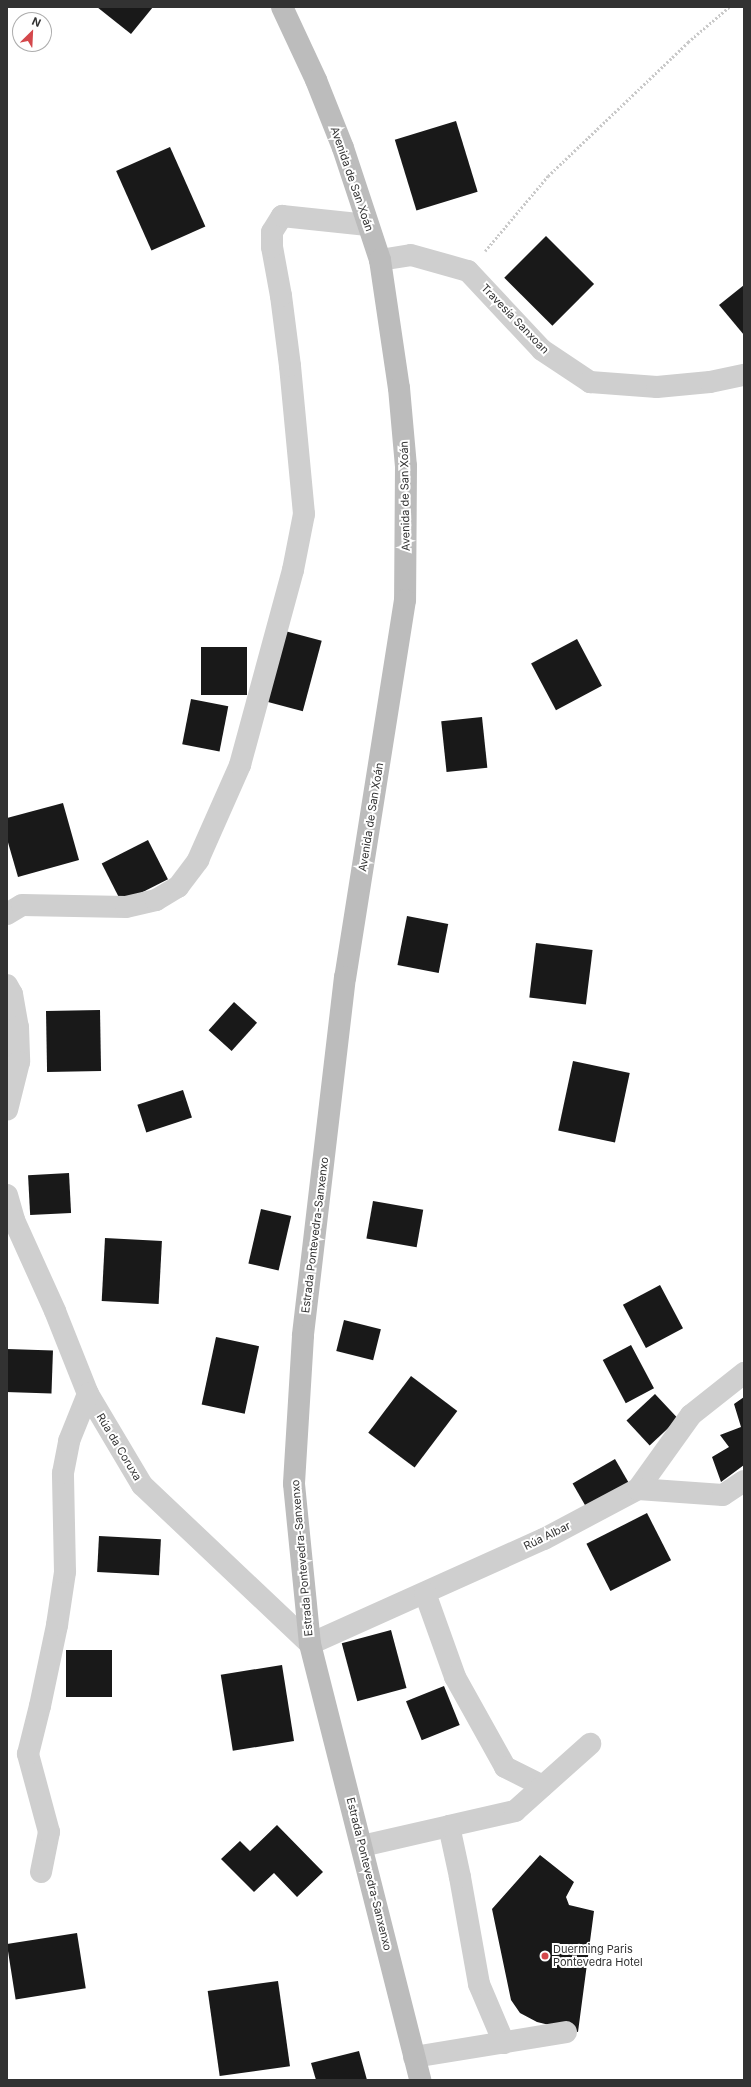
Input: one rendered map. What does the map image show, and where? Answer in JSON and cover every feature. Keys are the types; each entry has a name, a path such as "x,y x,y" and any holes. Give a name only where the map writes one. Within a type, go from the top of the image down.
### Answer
{"main road":[{"name":"Avenida de San Xoán","path":"282,7 322,93 343,148 380,260 399,388 406,466 406,600 345,977"},
{"name":"Estrada Pontevedra-Sanxenxo","path":"345,977 303,1336 295,1476 310,1644 420,2080"}],"street":[{"path":"7,914 22,905 126,907 156,900 178,887 198,860 240,765 293,570 304,514 290,366 281,296 272,247 272,232 282,216 368,225"},
{"path":"380,260 411,255 468,271"},
{"name":"Travesía Sanxoan","path":"468,271 542,350 590,382 657,387 710,382 744,375"},
{"path":"7,984 12,994 18,1028 19,1062 7,1110"},
{"name":"Rúa da Coruxa","path":"7,1195 14,1220 55,1311 88,1394 142,1485 310,1644"},
{"name":"Rúa Albar","path":"310,1644 544,1539 638,1489 691,1415 744,1373"},
{"path":"41,1872 49,1832 28,1754 46,1677 65,1572 63,1473 69,1441 88,1394"},
{"path":"638,1489 723,1495 744,1481"},
{"path":"425,1593 455,1677 505,1767 543,1786"},
{"path":"362,1846 515,1811 590,1744"},
{"path":"449,1826 479,1984 504,2043"},
{"path":"414,2057 566,2032"}],"path":[{"path":"468,271 548,176 688,42 729,7"}],"building":[{"path":"97,7 153,7 131,34"},
{"path":"456,121 478,192 416,210 395,140"},
{"path":"170,147 205,226 151,250 116,171"},
{"path":"546,236 594,284 552,326 504,278"},
{"path":"744,285 744,335 719,305"},
{"path":"285,631 322,641 303,711 266,702"},
{"path":"577,639 602,686 556,710 531,663"},
{"path":"201,647 247,647 247,695 201,695"},
{"path":"191,699 228,706 220,751 182,744"},
{"path":"482,717 487,768 447,772 441,721"},
{"path":"63,803 79,860 18,877 7,839 7,818"},
{"path":"148,840 168,879 122,903 102,864"},
{"path":"407,916 448,924 439,973 397,965"},
{"path":"536,943 593,950 586,1005 529,998"},
{"path":"234,1002 257,1023 232,1051 209,1030"},
{"path":"100,1010 101,1071 47,1072 46,1011"},
{"path":"573,1061 630,1073 615,1143 558,1130"},
{"path":"183,1090 192,1118 146,1132 137,1105"},
{"path":"69,1173 71,1213 30,1215 28,1175"},
{"path":"373,1201 423,1210 417,1247 366,1238"},
{"path":"261,1209 291,1216 279,1271 248,1264"},
{"path":"105,1238 162,1241 159,1304 102,1301"},
{"path":"660,1285 683,1328 646,1348 623,1305"},
{"path":"344,1320 381,1329 373,1360 336,1351"},
{"path":"216,1337 259,1346 245,1414 202,1404"},
{"path":"631,1345 654,1388 626,1403 603,1360"},
{"path":"7,1349 53,1351 51,1394 7,1392"},
{"path":"411,1376 457,1411 415,1468 368,1433"},
{"path":"655,1394 678,1419 650,1445 626,1421"},
{"path":"744,1397 744,1465 721,1482 712,1457 729,1447 720,1435 741,1427 734,1404"},
{"path":"615,1459 630,1485 588,1509 573,1484"},
{"path":"647,1513 671,1560 610,1591 586,1544"},
{"path":"99,1536 161,1539 159,1575 97,1572"},
{"path":"391,1630 407,1688 357,1701 342,1643"},
{"path":"66,1650 112,1650 112,1697 66,1697"},
{"path":"282,1665 294,1741 233,1751 221,1675"},
{"path":"444,1686 460,1725 422,1740 406,1701"},
{"path":"277,1825 323,1872 297,1897 274,1873 254,1892 221,1859 240,1841 250,1851"},
{"name":"Duerming Paris Pontevedra Hotel","path":"540,1855 574,1882 566,1897 569,1905 594,1911 578,2032 537,2022 520,2013 511,2000 492,1909"},
{"path":"77,1933 86,1988 16,1999 7,1944"},
{"path":"278,1981 290,2066 220,2076 208,1991"},
{"path":"359,2051 367,2080 316,2080 311,2063"}],"place":[{"name":"Duerming Paris Pontevedra Hotel","path":"545,1956"}]}
